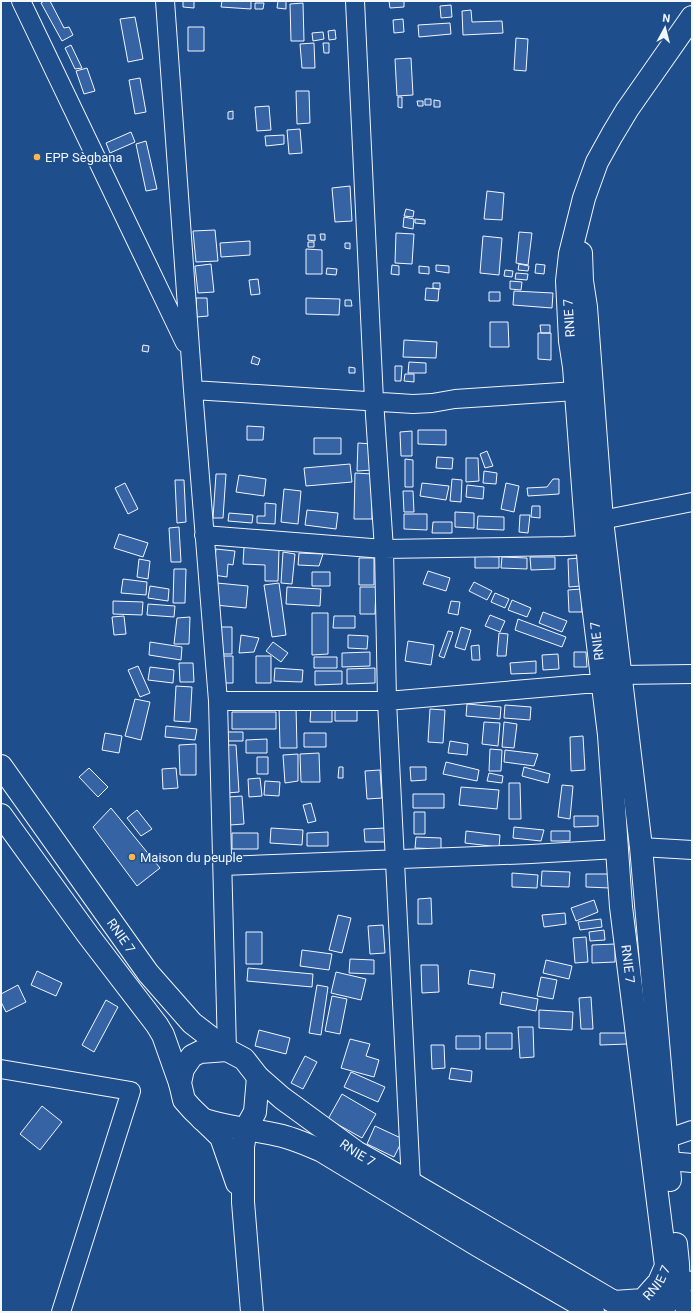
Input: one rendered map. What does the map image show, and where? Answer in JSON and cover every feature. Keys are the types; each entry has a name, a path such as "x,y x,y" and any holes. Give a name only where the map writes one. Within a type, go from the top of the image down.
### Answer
{"main road":[{"path":"579,222 584,198 597,162 627,110 692,17"},
{"name":"RNIE 7","path":"579,222 570,254 567,281 570,341 574,367 590,580 611,680 641,847 668,1161 686,1280 673,1298 659,1311 655,1312"},
{"name":"RNIE 7","path":"1,766 148,973 192,1023 227,1050 244,1059 258,1076 282,1098 356,1152 411,1183 619,1307 643,1300 659,1282 666,1266 621,907 609,735 611,680 602,520 586,307 582,281 579,222"},
{"name":"RNIE 7","path":"1,815 88,935 158,1025 180,1083"},
{"path":"227,1050 200,1052 192,1056 183,1069 180,1083 184,1100 221,1137 243,1202"},
{"path":"252,1312 243,1202 243,1147 246,1128 255,1112 258,1076"},
{"name":"RNIE 7","path":"202,1119 238,1128 246,1128 280,1135 302,1142 322,1151 485,1250 593,1312"}],"street":[{"path":"21,1 190,353"},
{"path":"165,1 190,353 218,701 227,1050"},
{"path":"355,1 374,400 384,549 387,701 411,1183"},
{"path":"193,390 374,400 413,404 432,403 455,399 576,391"},
{"path":"602,520 692,502"},
{"path":"204,536 384,549 587,545"},
{"path":"218,701 387,701 692,674"},
{"path":"641,847 692,850"},
{"path":"223,866 532,854 617,849"},
{"path":"1,1069 131,1091 61,1312"},
{"path":"666,1139 692,1130"},
{"path":"668,1161 692,1163"},
{"path":"685,1312 686,1280"}],"building":[{"path":"44,1 50,1 64,28 69,27 73,35 62,41 41,3"},
{"path":"183,1 194,1 194,8 183,7"},
{"path":"222,1 251,1 251,9 221,7"},
{"path":"278,1 286,1 286,9 277,8"},
{"path":"389,1 404,1 404,7 390,8"},
{"path":"255,3 264,3 263,9 255,9"},
{"path":"303,3 304,41 291,41 290,4"},
{"path":"451,5 452,17 441,18 440,6"},
{"path":"471,10 472,22 502,21 503,33 463,35 462,11"},
{"path":"135,17 143,59 128,62 120,19"},
{"path":"403,19 404,32 394,33 393,20"},
{"path":"450,23 451,34 419,37 418,25"},
{"path":"188,27 204,27 204,51 188,51"},
{"path":"335,30 336,39 329,40 328,31"},
{"path":"323,32 324,39 313,41 312,33"},
{"path":"516,38 528,39 526,71 514,70"},
{"path":"314,43 315,68 302,68 300,44"},
{"path":"323,43 329,43 329,53 324,53"},
{"path":"71,45 82,68 75,69 65,48"},
{"path":"411,58 413,95 397,96 395,59"},
{"path":"87,68 95,91 84,94 76,71"},
{"path":"140,78 146,112 135,114 129,80"},
{"path":"296,91 309,91 310,123 297,124"},
{"path":"398,97 402,97 402,108 398,107"},
{"path":"425,99 431,99 431,105 425,105"},
{"path":"434,100 440,101 440,107 434,107"},
{"path":"417,101 423,101 423,106 418,106"},
{"path":"269,106 271,130 257,131 255,107"},
{"path":"233,111 233,119 228,119 228,112"},
{"path":"300,129 302,153 289,154 287,130"},
{"path":"131,132 135,142 110,153 106,143"},
{"path":"284,135 284,144 266,146 265,136"},
{"path":"146,141 157,189 146,191 136,144"},
{"path":"350,186 352,221 335,222 332,188"},
{"path":"487,191 504,193 502,220 484,219"},
{"path":"406,209 414,211 413,217 404,216"},
{"path":"404,217 414,219 413,229 403,227"},
{"path":"415,219 425,220 425,224 415,223"},
{"path":"215,230 218,261 196,262 193,231"},
{"path":"519,232 532,233 528,265 516,263"},
{"path":"396,233 414,234 412,264 395,263"},
{"path":"320,234 325,234 325,240 321,240"},
{"path":"308,235 315,235 315,241 308,240"},
{"path":"483,236 502,238 499,275 480,273"},
{"path":"250,241 250,255 221,257 220,243"},
{"path":"308,242 314,242 314,247 308,247"},
{"path":"345,243 350,243 350,249 345,248"},
{"path":"306,249 322,250 322,274 306,274"},
{"path":"211,264 214,292 198,293 195,266"},
{"path":"519,264 529,266 528,271 518,270"},
{"path":"536,264 545,265 544,274 535,273"},
{"path":"392,265 399,266 399,275 391,274"},
{"path":"436,265 449,266 449,273 436,271"},
{"path":"419,266 429,267 429,274 419,273"},
{"path":"327,268 337,269 336,275 326,274"},
{"path":"505,270 513,271 512,277 504,276"},
{"path":"516,273 528,274 527,280 515,279"},
{"path":"258,279 260,294 251,295 249,280"},
{"path":"510,281 522,282 521,290 510,289"},
{"path":"433,283 440,283 440,289 433,288"},
{"path":"426,288 439,289 438,301 425,300"},
{"path":"514,291 553,293 552,308 513,305"},
{"path":"489,292 500,292 500,301 489,301"},
{"path":"196,298 207,298 208,316 197,317"},
{"path":"306,298 340,299 339,315 306,314"},
{"path":"345,300 351,300 352,306 345,306"},
{"path":"490,322 508,322 509,347 490,347"},
{"path":"540,325 550,325 550,333 541,333"},
{"path":"538,333 551,333 551,360 538,359"},
{"path":"404,340 437,342 436,358 403,357"},
{"path":"143,345 149,346 148,352 142,351"},
{"path":"253,356 260,359 258,365 251,363"},
{"path":"409,362 426,363 426,373 408,373"},
{"path":"395,366 402,366 401,381 395,381"},
{"path":"349,367 355,368 355,373 349,373"},
{"path":"405,374 414,374 414,382 404,381"},
{"path":"247,426 264,427 263,440 247,440"},
{"path":"418,430 446,430 446,445 418,444"},
{"path":"412,431 412,456 401,456 400,432"},
{"path":"314,438 341,438 341,454 314,454"},
{"path":"358,443 373,444 373,470 357,471"},
{"path":"487,451 493,466 485,468 480,454"},
{"path":"437,457 453,458 452,469 436,468"},
{"path":"466,458 478,458 479,481 466,482"},
{"path":"405,459 413,460 413,487 405,487"},
{"path":"350,464 352,482 306,486 304,468"},
{"path":"484,471 497,473 496,484 483,483"},
{"path":"355,473 372,474 372,519 354,519"},
{"path":"216,474 226,474 223,518 213,518"},
{"path":"239,475 266,479 264,496 236,492"},
{"path":"452,479 462,480 461,502 450,501"},
{"path":"553,479 559,479 559,494 528,496 527,488 547,487"},
{"path":"175,480 184,480 186,522 177,523"},
{"path":"125,483 138,509 128,514 115,488"},
{"path":"422,483 449,486 446,500 420,496"},
{"path":"506,483 519,486 514,512 501,509"},
{"path":"467,485 484,487 483,499 466,497"},
{"path":"284,489 301,491 298,524 281,522"},
{"path":"403,491 413,491 414,512 404,512"},
{"path":"265,503 276,504 275,524 257,523 257,516 265,516"},
{"path":"532,506 540,506 540,518 531,517"},
{"path":"307,510 338,513 336,529 305,525"},
{"path":"455,512 474,513 474,528 455,527"},
{"path":"229,513 253,515 252,523 228,521"},
{"path":"404,514 427,514 427,530 404,529"},
{"path":"520,515 530,515 528,533 519,532"},
{"path":"478,516 504,517 504,530 477,529"},
{"path":"433,522 452,522 452,533 432,533"},
{"path":"179,527 181,562 171,562 169,528"},
{"path":"119,534 148,543 143,557 114,548"},
{"path":"244,547 279,549 278,581 265,581 265,565 243,564"},
{"path":"216,549 235,551 233,565 228,564 227,577 213,575"},
{"path":"283,552 295,554 292,584 281,583"},
{"path":"299,553 323,554 319,566 298,565"},
{"path":"475,556 499,557 499,568 475,568"},
{"path":"502,557 527,558 527,569 501,568"},
{"path":"530,557 555,557 555,569 531,570"},
{"path":"359,558 374,558 374,585 359,585"},
{"path":"580,558 581,586 569,587 568,559"},
{"path":"139,559 150,561 148,579 137,577"},
{"path":"174,569 186,569 185,603 173,603"},
{"path":"428,571 450,578 446,591 423,584"},
{"path":"312,572 330,572 330,586 312,586"},
{"path":"123,579 147,582 146,595 121,593"},
{"path":"474,582 492,591 487,600 469,591"},
{"path":"217,583 248,586 246,608 215,605"},
{"path":"279,583 286,635 272,637 264,585"},
{"path":"150,586 169,589 168,601 148,598"},
{"path":"287,587 321,589 320,606 286,604"},
{"path":"360,587 376,587 375,614 360,614"},
{"path":"581,589 582,612 569,612 568,590"},
{"path":"495,593 509,599 505,608 491,602"},
{"path":"512,600 531,608 527,617 508,610"},
{"path":"113,601 143,602 142,615 113,614"},
{"path":"451,601 460,602 458,615 448,613"},
{"path":"148,604 175,606 174,617 147,615"},
{"path":"543,612 567,621 562,632 539,623"},
{"path":"312,613 328,613 328,654 312,655"},
{"path":"490,615 505,621 500,632 485,626"},
{"path":"124,616 126,634 114,635 112,617"},
{"path":"334,616 355,616 355,628 333,628"},
{"path":"190,617 189,644 174,644 177,618"},
{"path":"518,619 566,637 562,647 515,630"},
{"path":"217,627 232,627 232,654 216,654"},
{"path":"461,627 471,630 465,650 455,647"},
{"path":"448,631 453,632 444,658 439,656"},
{"path":"499,633 508,634 506,656 497,656"},
{"path":"241,635 259,638 254,652 239,653"},
{"path":"348,635 368,636 367,649 348,648"},
{"path":"408,641 434,645 431,665 405,661"},
{"path":"150,642 182,647 181,660 149,655"},
{"path":"273,642 288,653 281,662 266,651"},
{"path":"479,645 480,660 472,660 471,646"},
{"path":"370,652 370,666 342,667 342,653"},
{"path":"574,652 586,652 587,667 574,667"},
{"path":"558,654 559,669 543,670 542,655"},
{"path":"218,656 233,656 233,683 218,683"},
{"path":"256,656 271,656 271,683 256,683"},
{"path":"314,657 337,657 337,668 314,668"},
{"path":"536,661 536,673 511,674 510,663"},
{"path":"179,663 193,663 194,682 180,682"},
{"path":"138,666 150,693 140,697 128,670"},
{"path":"150,667 174,670 173,683 148,680"},
{"path":"275,668 303,670 302,682 274,681"},
{"path":"375,668 375,683 347,684 347,669"},
{"path":"315,671 342,671 342,684 315,685"},
{"path":"176,686 192,687 190,722 174,721"},
{"path":"135,699 150,702 141,740 125,736"},
{"path":"467,704 501,707 500,719 466,716"},
{"path":"505,705 531,707 530,720 504,718"},
{"path":"279,707 296,707 297,748 280,748"},
{"path":"311,708 332,708 332,722 310,722"},
{"path":"335,708 357,708 357,721 335,721"},
{"path":"430,709 445,710 443,743 428,742"},
{"path":"232,712 276,712 276,729 232,729"},
{"path":"484,722 500,723 498,746 482,744"},
{"path":"504,722 517,724 514,748 502,747"},
{"path":"166,726 197,729 195,740 165,737"},
{"path":"224,732 243,732 243,741 224,741"},
{"path":"105,733 122,736 119,753 102,750"},
{"path":"304,733 326,733 326,747 304,747"},
{"path":"583,736 585,770 571,771 570,737"},
{"path":"267,739 267,753 246,753 246,740"},
{"path":"450,741 468,744 467,755 448,753"},
{"path":"196,744 196,775 180,775 179,745"},
{"path":"225,745 236,745 239,792 227,793"},
{"path":"490,749 502,750 501,771 489,771"},
{"path":"505,750 538,754 534,766 504,762"},
{"path":"319,753 320,782 301,782 300,754"},
{"path":"298,754 298,781 285,783 283,755"},
{"path":"257,757 268,757 268,774 257,774"},
{"path":"446,762 479,770 477,781 443,774"},
{"path":"339,767 343,767 343,778 338,778"},
{"path":"410,767 426,767 426,780 411,781"},
{"path":"524,767 550,774 548,783 522,776"},
{"path":"89,768 108,787 98,797 79,777"},
{"path":"176,768 178,788 163,789 162,769"},
{"path":"380,770 382,798 367,799 365,771"},
{"path":"489,773 503,776 502,783 487,781"},
{"path":"260,778 262,796 249,797 248,779"},
{"path":"265,781 280,782 279,796 264,795"},
{"path":"509,783 520,783 521,819 509,819"},
{"path":"562,785 573,786 570,819 558,817"},
{"path":"461,787 499,790 497,809 459,805"},
{"path":"413,794 444,794 444,808 413,808"},
{"path":"242,796 244,824 230,825 228,797"},
{"path":"311,803 316,821 308,823 303,805"},
{"path":"111,808 160,868 137,886 93,827"},
{"path":"137,810 152,829 141,836 127,818"},
{"path":"414,812 425,812 425,834 414,834"},
{"path":"574,816 598,816 598,826 574,827"},
{"path":"514,827 544,830 541,841 513,838"},
{"path":"271,828 303,830 302,845 270,843"},
{"path":"386,828 386,842 365,842 364,829"},
{"path":"466,831 500,835 499,847 465,843"},
{"path":"551,831 570,831 570,841 551,841"},
{"path":"328,832 328,846 307,846 307,833"},
{"path":"232,833 258,833 258,849 232,849"},
{"path":"416,837 441,838 441,849 415,848"},
{"path":"542,871 570,872 569,887 541,886"},
{"path":"512,873 538,875 537,888 512,887"},
{"path":"586,874 611,874 610,888 586,887"},
{"path":"431,898 432,924 418,924 418,899"},
{"path":"594,900 598,912 576,921 571,908"},
{"path":"565,913 566,924 544,927 542,915"},
{"path":"338,915 351,918 342,953 329,950"},
{"path":"601,919 602,927 580,930 578,922"},
{"path":"383,925 385,953 370,954 368,926"},
{"path":"604,930 605,940 590,941 589,932"},
{"path":"246,932 262,932 262,964 246,964"},
{"path":"586,937 588,962 575,963 573,938"},
{"path":"615,944 615,962 592,963 592,945"},
{"path":"302,950 332,954 329,970 300,966"},
{"path":"350,959 374,960 374,974 349,973"},
{"path":"546,960 572,966 569,979 543,973"},
{"path":"421,965 438,965 439,992 422,993"},
{"path":"248,968 313,974 312,987 247,981"},
{"path":"470,970 495,974 493,988 468,984"},
{"path":"37,971 62,983 56,996 31,985"},
{"path":"336,972 366,979 361,1000 331,993"},
{"path":"541,977 557,980 553,999 537,996"},
{"path":"18,985 26,1002 6,1012 1,1002 1,994"},
{"path":"317,985 328,987 321,1035 309,1033"},
{"path":"502,992 538,999 536,1011 500,1004"},
{"path":"332,996 347,999 340,1034 325,1031"},
{"path":"591,997 593,1029 581,1029 579,998"},
{"path":"106,1000 118,1007 94,1052 82,1045"},
{"path":"539,1010 573,1012 572,1030 539,1028"},
{"path":"518,1027 533,1027 534,1057 520,1058"},
{"path":"259,1030 290,1038 286,1054 255,1046"},
{"path":"486,1033 512,1033 512,1049 486,1049"},
{"path":"600,1033 626,1033 627,1044 600,1045"},
{"path":"456,1036 480,1036 480,1049 456,1049"},
{"path":"350,1039 370,1044 366,1056 379,1060 374,1077 341,1068"},
{"path":"431,1045 444,1045 445,1068 432,1069"},
{"path":"305,1056 317,1062 303,1089 291,1083"},
{"path":"451,1068 472,1071 471,1082 449,1079"},
{"path":"351,1072 385,1087 378,1102 344,1087"},
{"path":"342,1094 376,1114 362,1138 328,1119"},
{"path":"42,1106 62,1122 40,1150 20,1134"},
{"path":"375,1126 403,1139 394,1157 367,1144"}],"place":[{"name":"EPP Sègbana","path":"37,157"},
{"name":"Maison du peuple","path":"132,857"}]}
